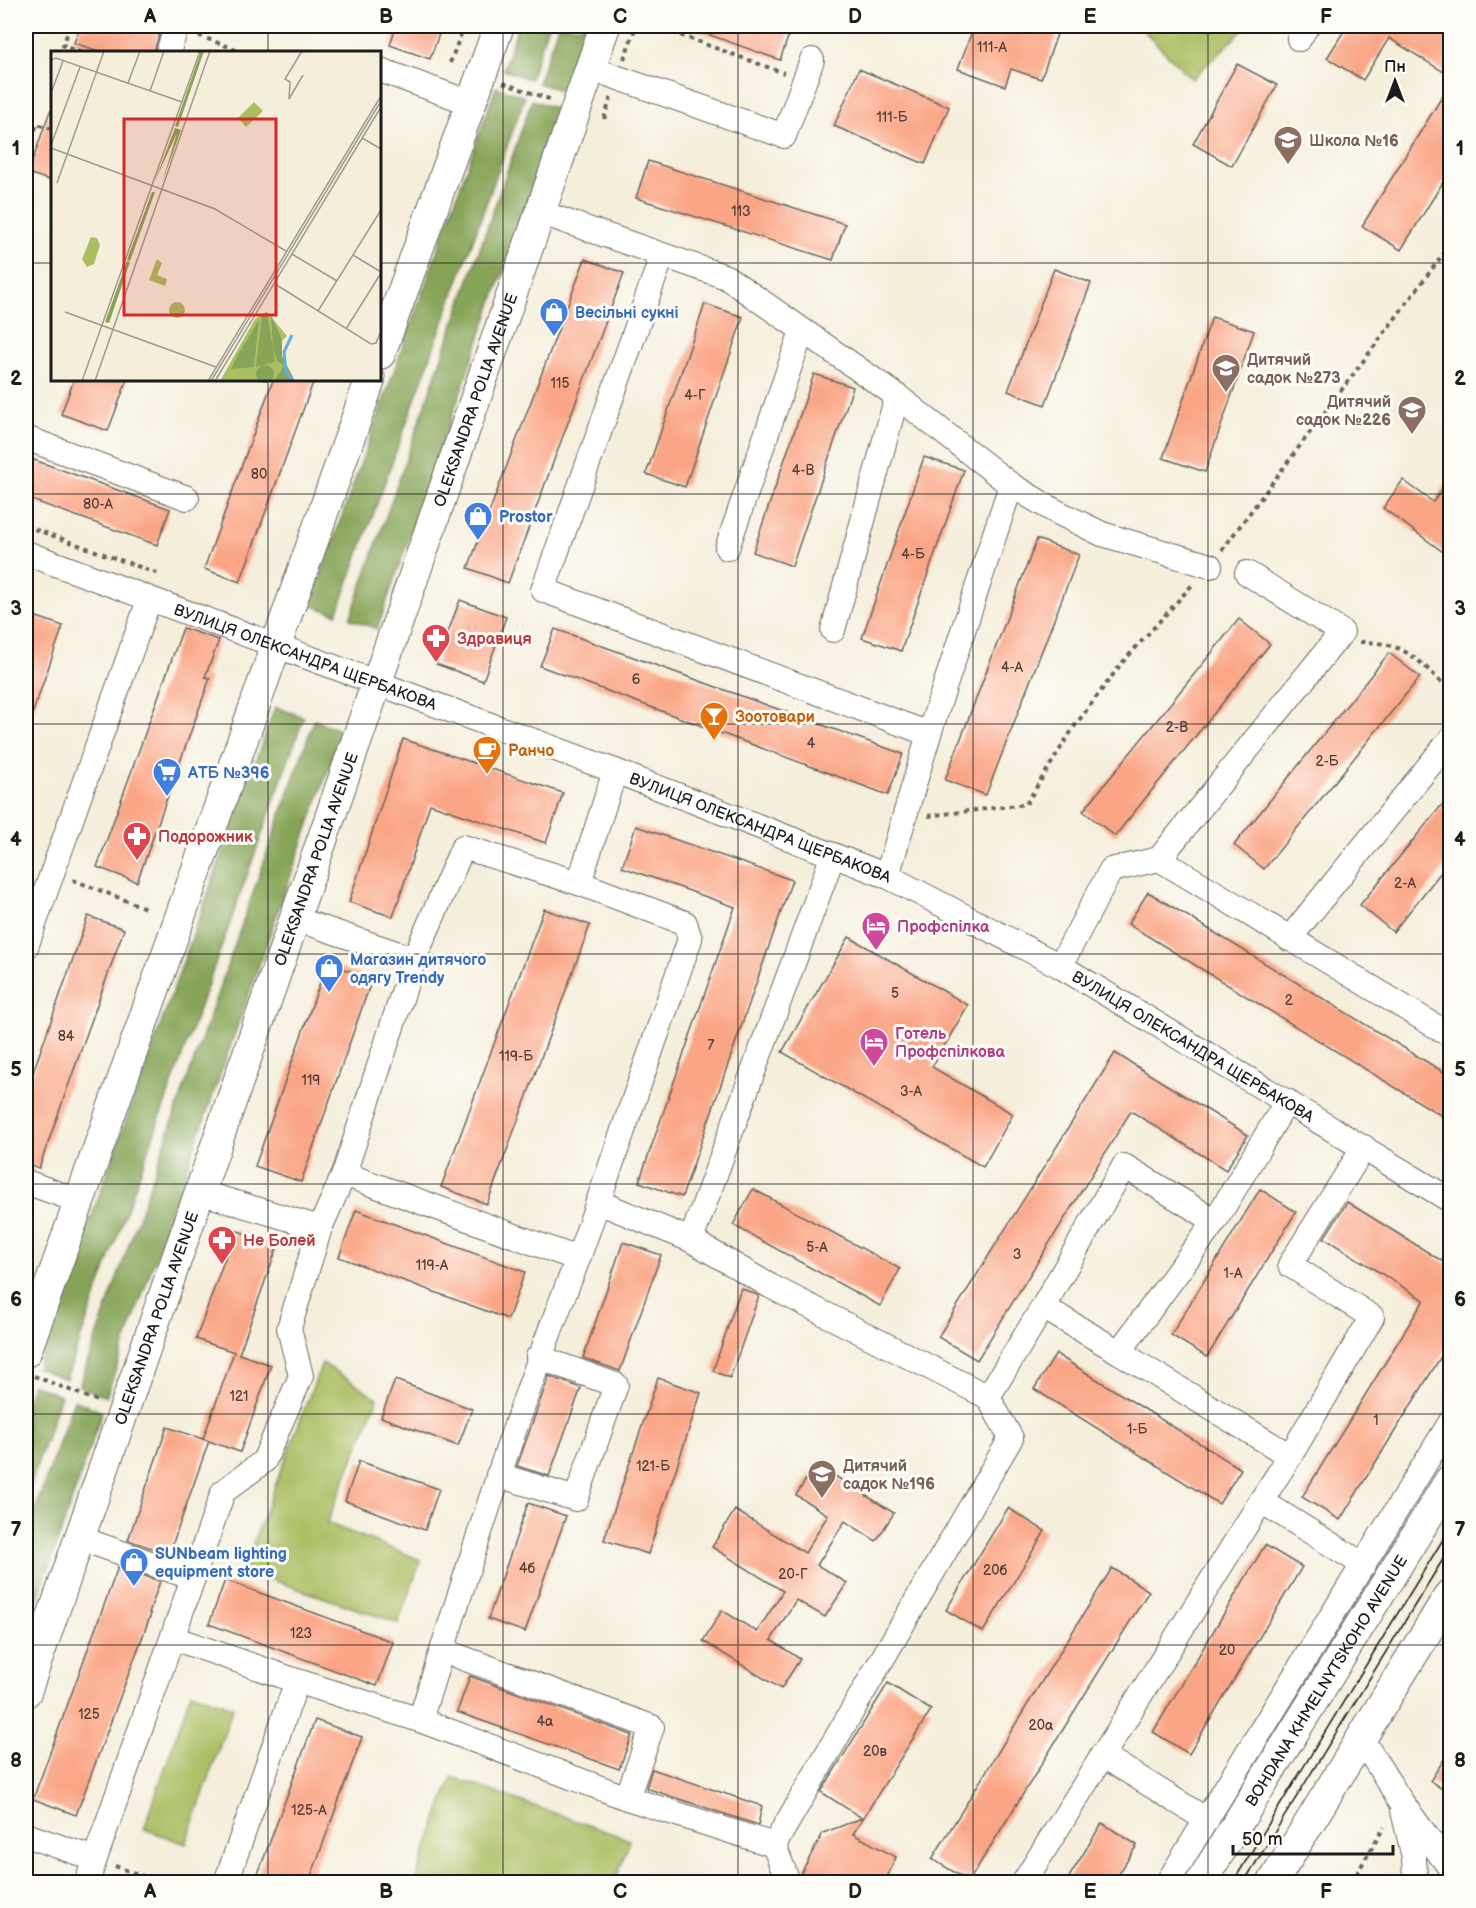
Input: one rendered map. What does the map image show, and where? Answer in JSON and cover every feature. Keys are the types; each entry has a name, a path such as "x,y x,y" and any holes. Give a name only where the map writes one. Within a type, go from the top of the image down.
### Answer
{"main road":[{"path":"381,351 499,26"},
{"name":"OLEKSANDRA POLIA AVENUE","path":"26,1692 293,918 378,683 605,26"},
{"path":"30,1364 81,1202 274,646 370,381"},
{"name":"BOHDANA KHMELNYTSKOHO AVENUE","path":"1201,1882 1306,1686 1450,1480"},
{"path":"1273,1882 1450,1594"}],"street":[{"path":"168,51 177,27 174,26"},
{"path":"590,68 784,135 812,60"},
{"path":"381,70 471,103"},
{"path":"539,212 726,277 897,396 1011,485 1053,510 1102,534 1210,566"},
{"path":"662,256 543,590 929,734"},
{"path":"727,548 802,331"},
{"path":"833,630 897,396"},
{"path":"26,438 187,498"},
{"path":"887,876 929,734 1011,485"},
{"name":"ВУЛИЦЯ ОЛЕКСАНДРА ЩЕРБАКОВА","path":"26,553 615,771 887,876 1060,966 1364,1147 1448,1193"},
{"path":"1060,966 1111,870 1159,859 1342,632 1247,573"},
{"path":"26,946 149,600"},
{"path":"1289,939 1450,741"},
{"path":"579,883 606,792 615,771"},
{"path":"87,1882 223,1492 264,1461 301,1377 289,1328 320,1228 344,1174 414,958 463,847 579,883 685,923 690,939 578,1259 538,1357 420,1720"},
{"path":"692,1240 833,855"},
{"path":"1159,859 1450,1035"},
{"path":"293,918 414,958"},
{"path":"1119,1352 1215,1221 1287,1101"},
{"path":"1024,1882 1290,1456 1372,1317 1290,1265 1364,1147"},
{"path":"988,1398 1124,1166 1215,1221"},
{"path":"344,1174 578,1259"},
{"path":"26,1182 81,1202"},
{"path":"199,1192 320,1228"},
{"path":"598,1202 692,1240 770,1286 988,1398 1011,1438 774,1845"},
{"path":"1043,1307 1290,1456"},
{"path":"498,1475 576,1499 616,1385 538,1357"},
{"path":"1168,1882 1207,1820 1306,1686 1364,1565 1450,1423"},
{"path":"1261,1501 1364,1565"},
{"path":"79,1538 193,1578"},
{"path":"173,1638 420,1720 627,1798 774,1845"},
{"path":"449,1653 652,1727 627,1798"},
{"path":"226,1882 297,1681"},
{"path":"1361,1738 1400,1800 1450,1868"},
{"path":"1102,1755 1207,1820"},
{"path":"1400,1800 1414,1857 1415,1882"},
{"path":"26,1835 95,1859"},
{"path":"774,1845 788,1882"}],"path":[{"path":"70,26 63,46 77,51"},
{"path":"203,26 200,36 239,51"},
{"path":"450,63 464,26"},
{"path":"655,26 784,73 788,63"},
{"path":"495,80 562,104"},
{"path":"26,156 37,124 51,129"},
{"path":"904,819 1026,804 1074,727 1121,664 1210,566 1450,245"},
{"path":"26,526 159,574"},
{"path":"1342,632 1357,642 1383,642 1403,649 1450,690"},
{"path":"51,871 148,909"},
{"path":"30,1364 106,1404"},
{"path":"1352,1882 1400,1800"},
{"path":"95,1859 159,1882"}],"green space":[{"path":"518,26 548,26 530,79 503,70"},
{"path":"558,26 589,26 566,92 538,83"},
{"path":"1139,26 1247,26 1192,79"},
{"path":"496,87 525,97 337,614 310,605"},
{"path":"532,100 560,110 377,629 350,619"},
{"path":"275,707 304,717 66,1379 37,1368"},
{"path":"314,720 342,731 106,1397 79,1386"},
{"path":"322,1363 378,1398 327,1523 421,1560 398,1623 243,1570"},
{"path":"32,1384 61,1396 26,1497 26,1402"},
{"path":"74,1400 102,1412 26,1634 26,1536"},
{"path":"191,1692 233,1707 186,1844 144,1829"},
{"path":"452,1777 630,1840 615,1882 415,1881"}],"building":[{"path":"80,26 141,26 160,32 154,51 99,51 74,43"},
{"path":"396,26 442,26 430,59 390,45"},
{"path":"690,26 792,26 780,60 690,28"},
{"path":"974,26 1060,26 1041,79 1011,69 1005,86 958,69"},
{"path":"1347,26 1444,26 1450,29 1450,76 1389,38 1363,80 1327,58"},
{"path":"1237,64 1277,85 1232,166 1193,144"},
{"path":"859,69 949,107 925,164 834,126"},
{"path":"1450,84 1450,171 1401,250 1362,226"},
{"path":"50,111 51,111 51,181 28,173"},
{"path":"648,161 845,224 833,260 636,198"},
{"path":"585,259 624,273 508,583 468,568"},
{"path":"1054,269 1091,283 1045,405 1008,391"},
{"path":"705,304 743,317 685,487 646,474"},
{"path":"1212,317 1254,331 1205,472 1163,458"},
{"path":"814,374 853,387 792,566 753,552"},
{"path":"74,381 127,381 108,431 61,414"},
{"path":"273,381 314,381 240,582 204,569"},
{"path":"26,457 170,509 157,545 26,498"},
{"path":"924,457 964,470 901,651 862,638"},
{"path":"1450,479 1450,557 1383,508 1403,480 1433,502"},
{"path":"1037,539 1079,555 986,795 945,780"},
{"path":"460,600 506,617 483,681 436,664"},
{"path":"26,613 63,626 28,726 26,726"},
{"path":"1239,619 1270,644 1115,836 1083,811"},
{"path":"183,628 219,640 205,677 210,678 137,882 97,867"},
{"path":"555,629 903,754 888,795 540,666"},
{"path":"1389,653 1420,677 1264,869 1234,845"},
{"path":"403,739 563,793 546,843 430,804 393,917 349,902"},
{"path":"1450,795 1450,861 1393,932 1360,905"},
{"path":"636,826 792,880 682,1197 639,1182 735,907 622,867"},
{"path":"1148,892 1450,1076 1450,1121 1128,924"},
{"path":"544,909 590,925 487,1204 441,1187"},
{"path":"88,916 124,929 39,1168 26,1164 26,1092"},
{"path":"849,937 968,1005 932,1067 1013,1114 983,1167 782,1052"},
{"path":"327,963 372,979 301,1182 255,1166"},
{"path":"1115,1053 1248,1135 1226,1170 1131,1111 977,1360 938,1337"},
{"path":"753,1189 900,1269 880,1306 733,1225"},
{"path":"1260,1189 1296,1212 1207,1357 1171,1335"},
{"path":"1347,1202 1450,1266 1450,1342 1340,1520 1302,1497 1424,1300 1324,1238"},
{"path":"356,1210 525,1272 508,1319 339,1257"},
{"path":"235,1230 278,1245 239,1354 271,1365 240,1452 203,1439 234,1352 196,1339"},
{"path":"623,1242 661,1255 620,1371 583,1358"},
{"path":"741,1288 759,1296 730,1378 713,1371"},
{"path":"1056,1354 1241,1469 1219,1504 1034,1389"},
{"path":"549,1376 581,1388 549,1476 517,1466"},
{"path":"658,1378 701,1393 648,1554 604,1540"},
{"path":"395,1380 472,1409 458,1446 381,1417"},
{"path":"167,1427 209,1441 169,1554 128,1540"},
{"path":"359,1461 439,1489 425,1530 345,1501"},
{"path":"816,1464 894,1513 876,1541 845,1521 817,1565 847,1583 825,1617 796,1600 771,1640 800,1659 781,1689 703,1641 722,1610 757,1632 783,1591 712,1547 735,1510 805,1553 828,1515 796,1495"},
{"path":"528,1503 566,1516 525,1632 488,1619"},
{"path":"1008,1508 1045,1531 983,1632 946,1610"},
{"path":"1265,1545 1302,1567 1189,1754 1153,1732"},
{"path":"118,1567 160,1581 149,1613 151,1614 76,1815 33,1799"},
{"path":"1112,1568 1149,1591 969,1881 932,1859"},
{"path":"225,1580 393,1642 377,1686 209,1624"},
{"path":"470,1676 632,1735 619,1769 457,1712"},
{"path":"888,1683 931,1710 853,1834 896,1857 885,1882 802,1882 800,1875 823,1833 862,1818 821,1792"},
{"path":"315,1720 362,1737 309,1882 255,1882"},
{"path":"1450,1750 1450,1794 1430,1781"},
{"path":"652,1769 762,1806 758,1825 646,1788"},
{"path":"1102,1823 1137,1845 1114,1882 1066,1882"}],"tram line":[{"path":"1233,1882 1450,1528"},
{"path":"1244,1882 1450,1548"}],"place":[{"name":"Школа №16","path":"1288,166"},
{"name":"Весільні сукні","path":"554,338"},
{"name":"Дитячий садок №273","path":"1226,394"},
{"name":"Дитячий садок №226","path":"1412,436"},
{"name":"Prostor","path":"478,542"},
{"name":"Здравиця","path":"436,664"},
{"name":"Зоотовари","path":"714,742"},
{"name":"Ранчо","path":"487,776"},
{"name":"АТБ №396","path":"167,798"},
{"name":"Подорожник","path":"137,862"},
{"name":"Профспілка","path":"876,952"},
{"name":"Магазин дитячого одягу Trendy","path":"329,994"},
{"name":"Готель Профспілкова","path":"874,1068"},
{"name":"Не Болей","path":"222,1266"},
{"name":"Дитячий садок №196","path":"822,1500"},
{"name":"SUNbeam lighting equipment store","path":"134,1588"}]}
